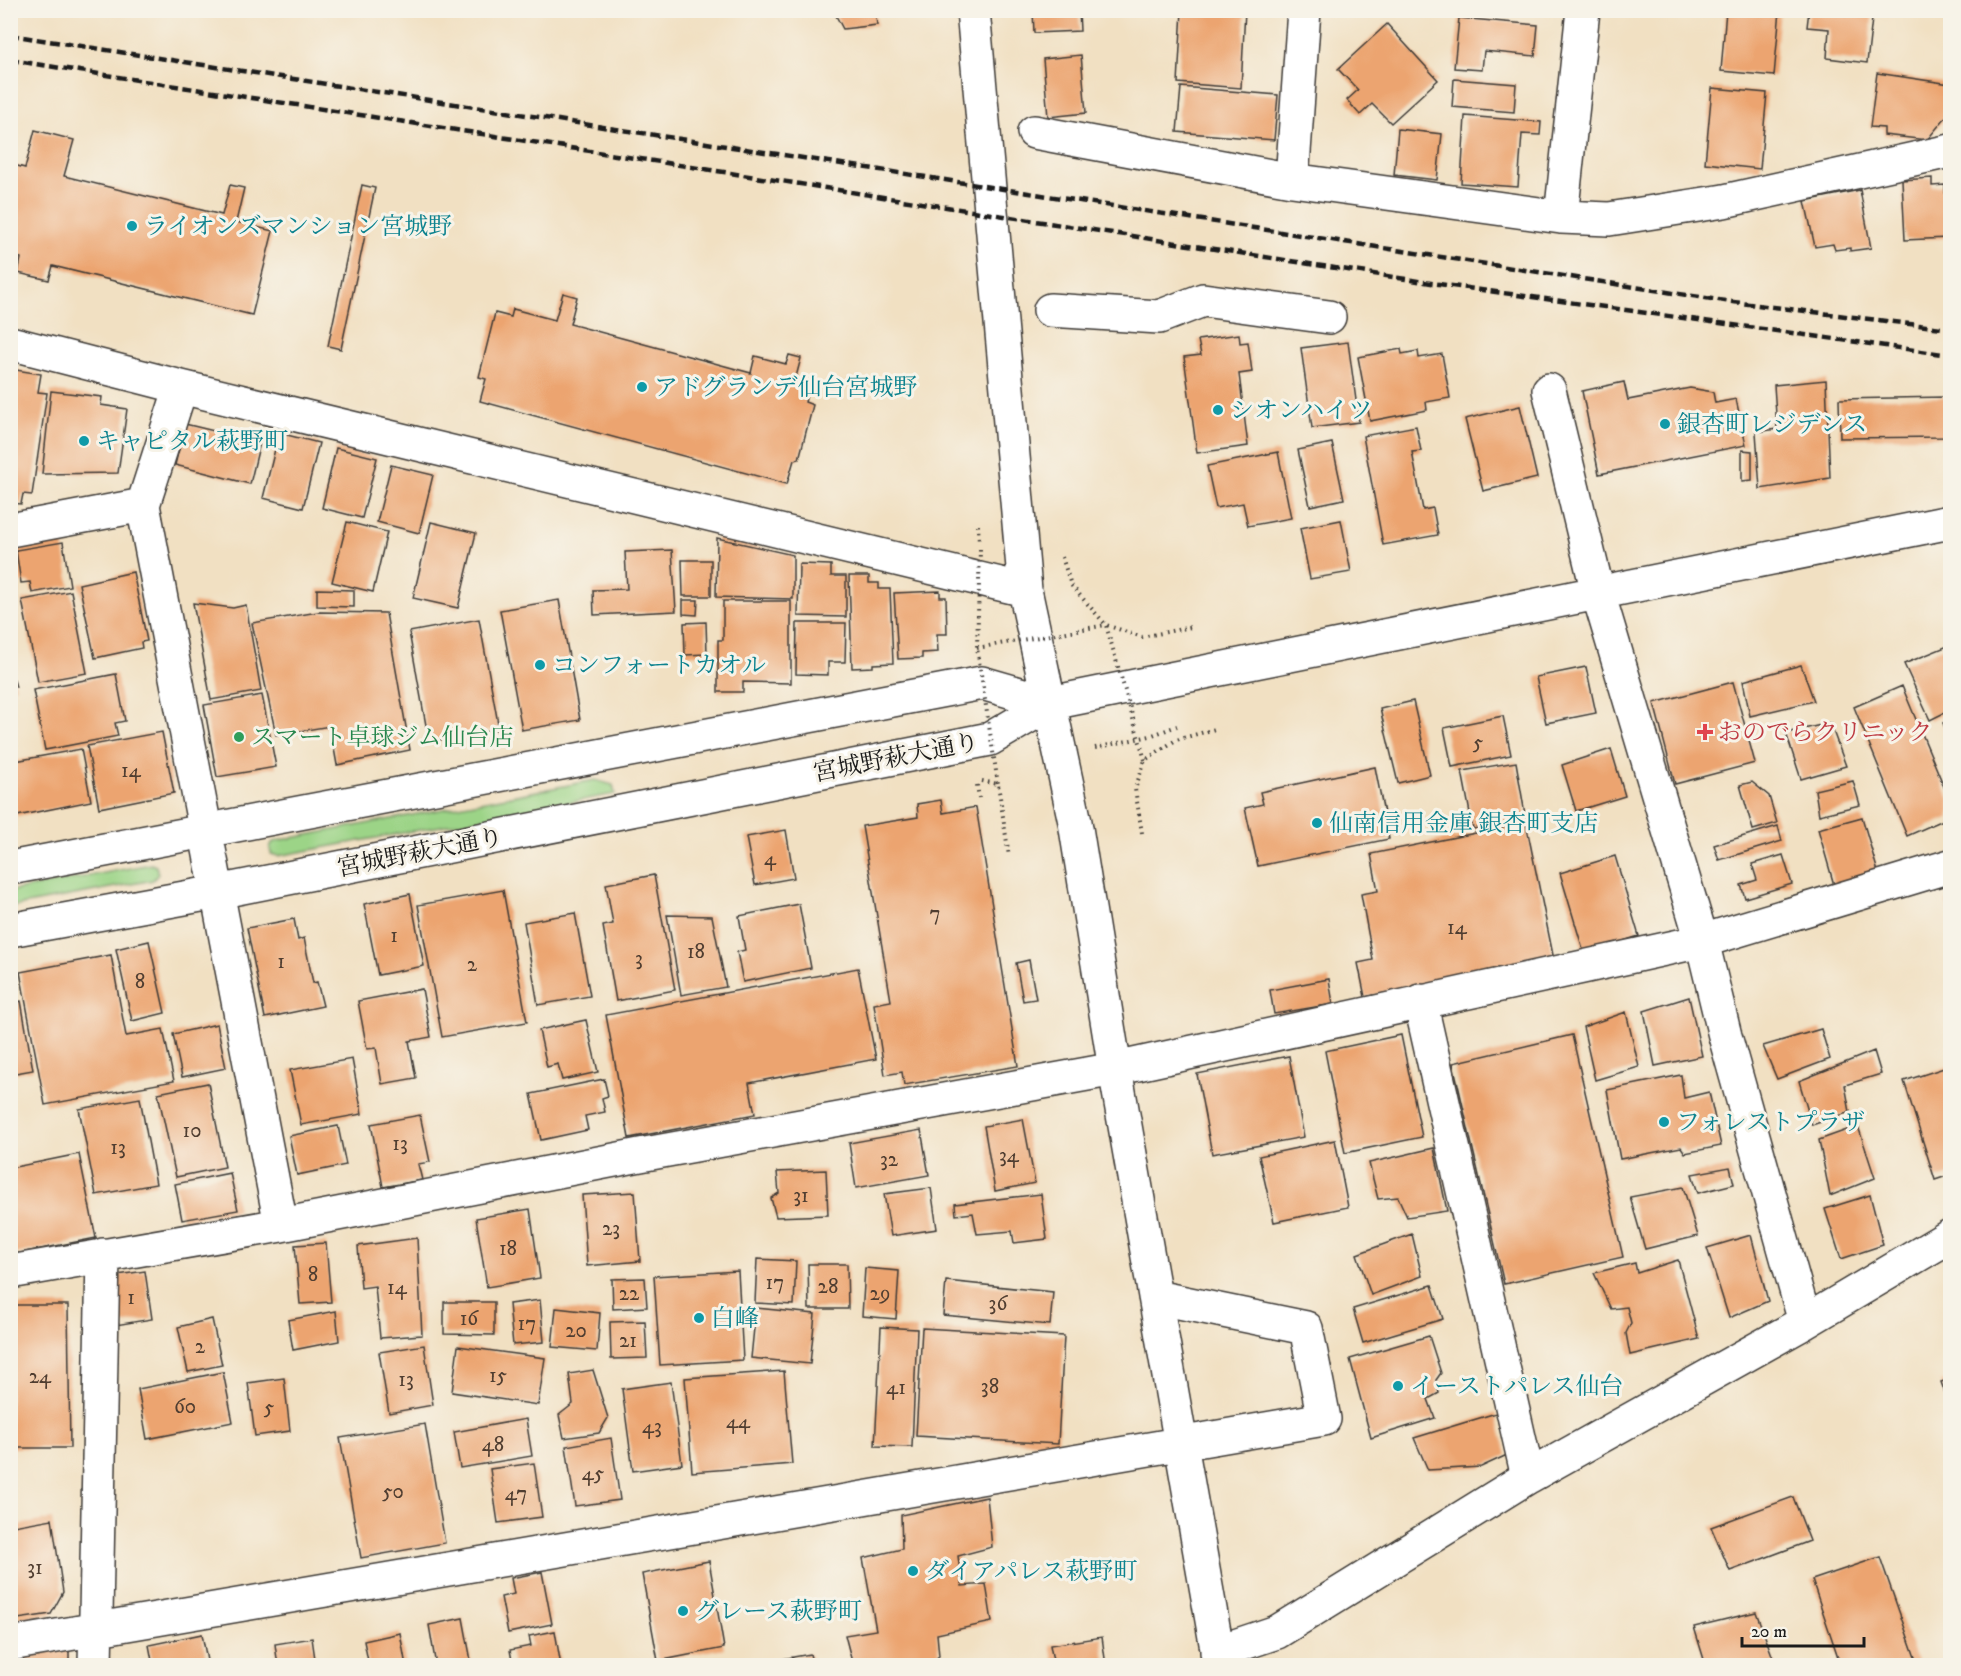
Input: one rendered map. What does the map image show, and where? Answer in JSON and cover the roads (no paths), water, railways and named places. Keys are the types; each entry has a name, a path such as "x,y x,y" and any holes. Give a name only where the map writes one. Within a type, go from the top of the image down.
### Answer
{"street":[{"path":"973,10 1025,590 1075,822 1115,1068 1219,1659 1277,1632 1528,1478 1805,1322 1950,1236"},
{"path":"1292,180 1304,10"},
{"path":"1561,217 1583,10"},
{"path":"1034,132 1292,180 1561,217 1609,219 1724,201 1950,151"},
{"path":"1050,310 1159,317 1203,300 1329,317"},
{"path":"10,343 181,387 1025,590"},
{"path":"181,387 143,505 281,1225"},
{"path":"1549,390 1598,593 1702,941 1725,1036 1805,1322"},
{"path":"10,530 143,505"},
{"path":"10,868 982,683 1051,703 1950,522"},
{"name":"宮城野萩大通り","path":"10,930 217,892 990,739 1051,703"},
{"path":"10,1272 281,1225 640,1155 1115,1068 1702,941 1950,866"},
{"path":"1420,1001 1528,1478"},
{"path":"95,1665 103,1255"},
{"path":"10,1644 1324,1419 1306,1328 1155,1297"}],"railway":[{"path":"10,35 1725,301 1950,329"},
{"path":"10,60 1431,283 1950,355"}],"place":[{"name":"ライオンズマンション宮城野","path":"132,226"},
{"name":"アドグランデ仙台宮城野","path":"642,387"},
{"name":"シオンハイツ","path":"1218,410"},
{"name":"銀杏町レジデンス","path":"1665,424"},
{"name":"キャピタル萩野町","path":"84,441"},
{"name":"コンフォートカオル","path":"540,665"},
{"name":"おのでらクリニック","path":"1705,732"},
{"name":"スマート卓球ジム仙台店","path":"239,737"},
{"name":"仙南信用金庫 銀杏町支店","path":"1317,823"},
{"name":"フォレストプラザ","path":"1664,1122"},
{"name":"白峰","path":"699,1318"},
{"name":"イーストパレス仙台","path":"1398,1386"},
{"name":"ダイアパレス萩野町","path":"913,1571"},
{"name":"グレース萩野町","path":"683,1611"}]}
